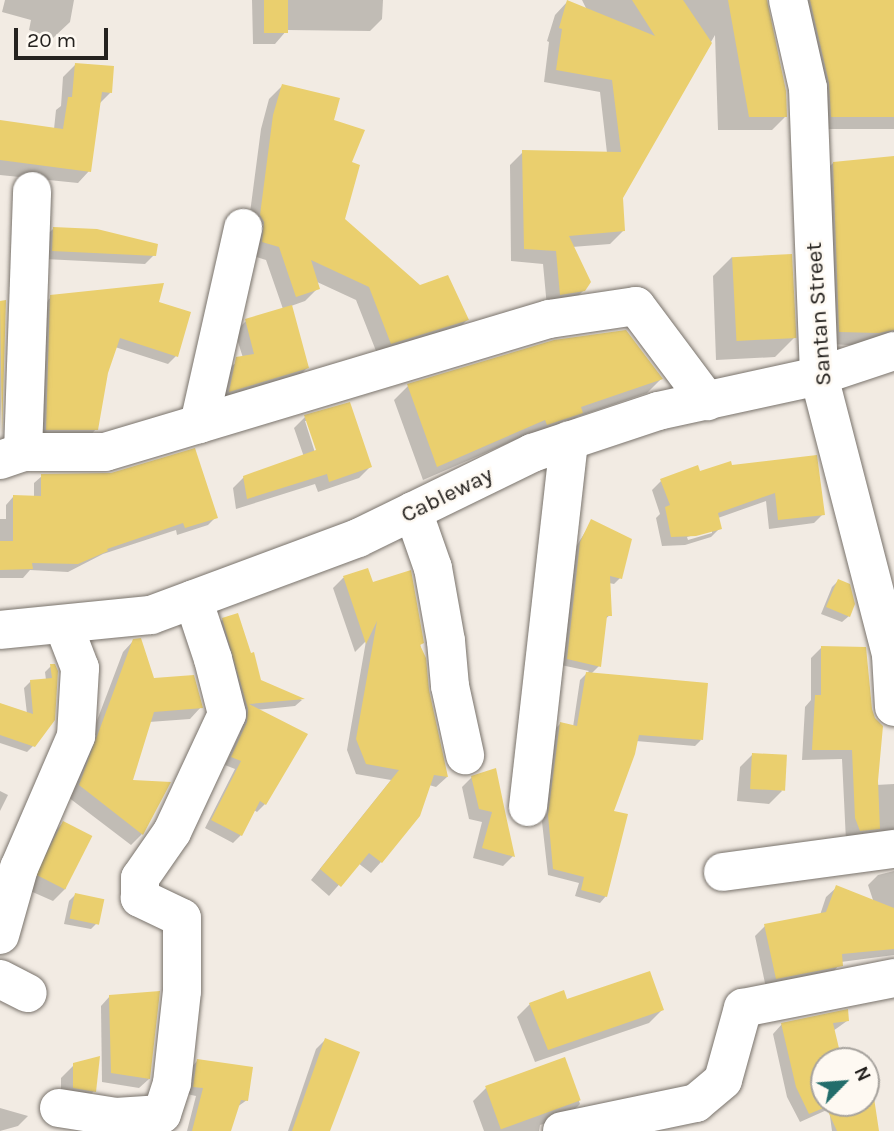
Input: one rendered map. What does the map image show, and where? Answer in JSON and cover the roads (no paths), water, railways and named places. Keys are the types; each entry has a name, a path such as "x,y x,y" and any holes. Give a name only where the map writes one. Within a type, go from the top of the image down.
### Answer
{"street":[{"name":"Santan Street","path":"788,0 808,88 819,376 891,655 894,707"},
{"path":"32,191 11,456 105,452 549,319 636,306 707,401"},
{"path":"199,424 243,228"},
{"name":"Cableway","path":"0,630 151,615 358,538 532,453 658,411 819,376 894,351"},
{"path":"528,807 569,440"},
{"path":"413,511 433,568 446,641 450,686 465,755"},
{"path":"59,1108 116,1117 162,1114 172,1083 183,990 182,918 140,898 140,878 173,832 227,714 213,659 192,599"},
{"path":"0,935 19,868 76,736 80,667 62,624"},
{"path":"723,872 894,849"},
{"path":"562,1131 696,1102 723,1080 743,1008 894,978"}]}
